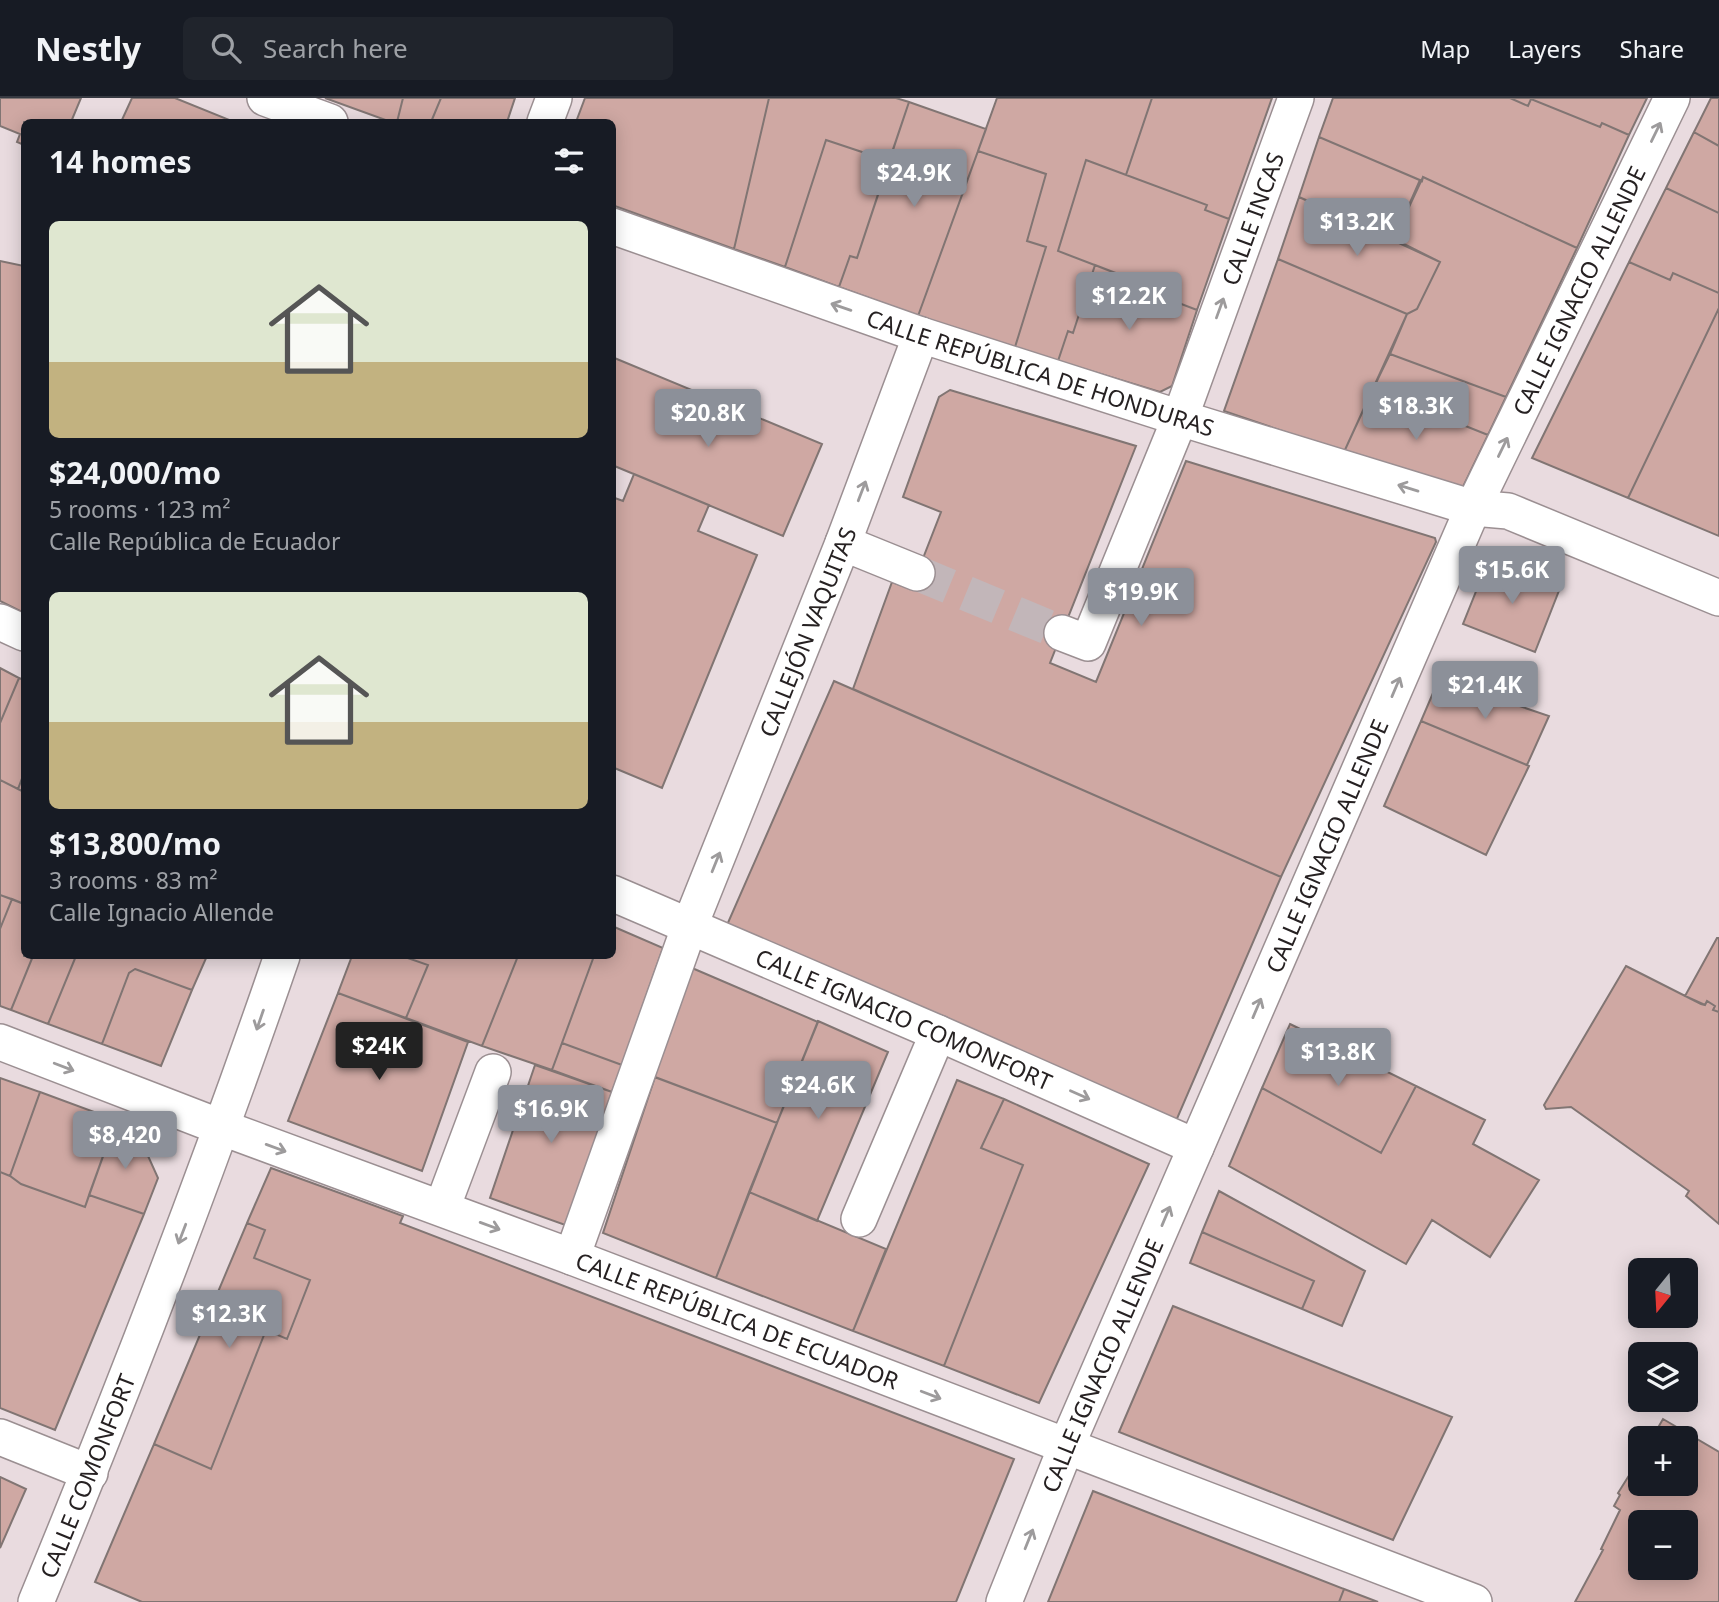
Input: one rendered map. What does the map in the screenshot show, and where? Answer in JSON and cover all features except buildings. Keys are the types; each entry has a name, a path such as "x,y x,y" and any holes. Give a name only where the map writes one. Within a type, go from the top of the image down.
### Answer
{"street":[{"path":"265,98 322,119"},
{"path":"546,119 554,98"},
{"name":"CALLE INCAS","path":"1075,638 1180,418 1296,98"},
{"name":"CALLE IGNACIO ALLENDE","path":"1004,1602 1066,1447 1473,508 1672,98"},
{"name":"CALLE REPÚBLICA DE HONDURAS","path":"616,227 921,335 1180,418 1473,508 1508,511 1719,598"},
{"name":"CALLEJÓN VAQUITAS","path":"572,1257 690,925 843,543 921,335"},
{"path":"843,543 916,573"},
{"path":"0,622 21,632"},
{"name":"CALLE IGNACIO COMONFORT","path":"616,895 938,1032 1196,1147"},
{"name":"CALLE COMONFORT","path":"36,1602 90,1473 223,1128 281,959"},
{"path":"859,1219 938,1032"},
{"name":"CALLE REPÚBLICA DE ECUADOR","path":"0,1042 572,1257 1474,1602"},
{"path":"442,1208 493,1072"},
{"path":"0,1437 90,1473"}],"tunnel":[{"path":"917,573 1062,633"}]}
